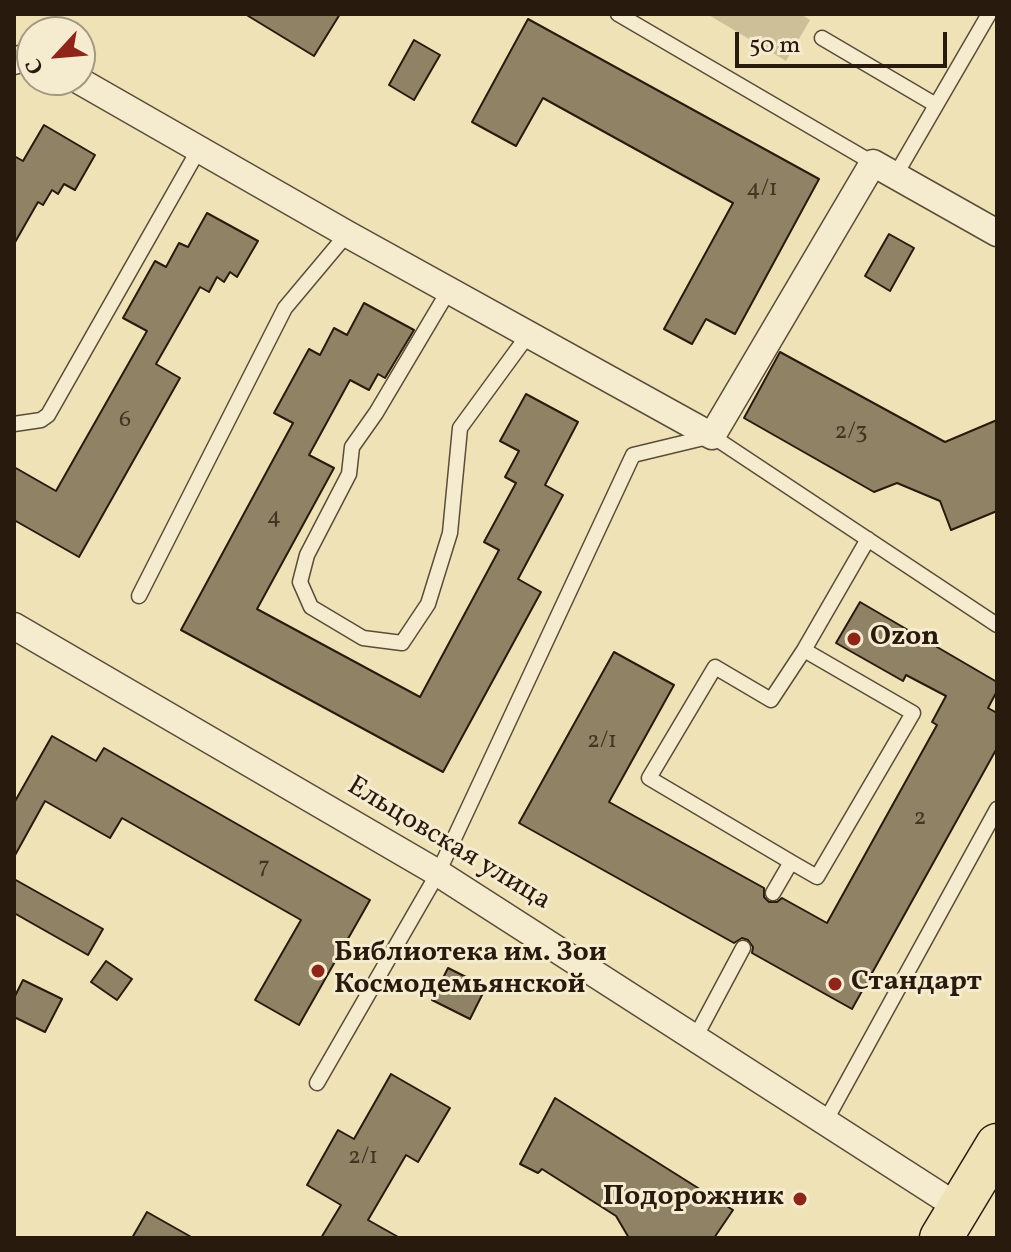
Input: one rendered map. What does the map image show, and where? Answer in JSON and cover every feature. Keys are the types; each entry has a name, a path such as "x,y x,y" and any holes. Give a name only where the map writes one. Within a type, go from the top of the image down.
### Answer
{"main road":[{"path":"951,1224 997,1145"}],"street":[{"path":"96,90 347,234 712,436 884,169 997,233"},
{"name":"Ельцовская улица","path":"14,626 438,873 825,1122 951,1224"}],"lane":[{"path":"618,14 884,169 936,105 989,14"},
{"path":"822,38 936,105"},
{"path":"14,424 41,420 48,415 199,149"},
{"path":"139,596 285,308 347,234"},
{"path":"449,290 376,413 352,447 349,474 307,555 300,582 311,607 363,638 402,643 428,604 450,533 460,428 528,335"},
{"path":"317,1083 438,873 633,455 712,436 997,625"},
{"path":"804,650 913,713 817,877 649,778 715,667 771,700 804,650 868,539"},
{"path":"825,1122 997,809"},
{"path":"773,893 791,862"},
{"path":"695,1038 743,948"}],"shaded area":[{"path":"707,14 801,14 810,20 786,61"}],"building":[{"path":"245,14 340,14 314,56"},
{"path":"528,19 819,179 735,334 706,319 692,344 664,329 733,203 543,98 516,146 472,122"},
{"path":"414,40 440,55 414,100 389,85"},
{"path":"44,125 95,155 75,190 64,184 58,194 52,190 43,205 38,202 14,244 14,156 23,161"},
{"path":"207,213 258,241 237,277 230,272 224,282 217,277 209,292 200,287 156,364 180,378 79,557 14,520 14,467 56,491 147,331 123,318 155,261 166,267 179,243 188,247"},
{"path":"889,234 914,248 890,291 865,276"},
{"path":"364,303 414,330 385,378 378,374 369,390 350,380 309,455 334,468 257,609 420,697 499,550 484,542 516,483 505,477 519,451 500,441 526,394 578,422 545,485 563,495 518,579 541,592 443,772 181,630 293,423 274,413 309,349 320,355 334,328 347,335"},
{"path":"780,352 945,442 997,420 997,511 951,530 940,501 897,483 874,492 744,418"},
{"path":"860,602 997,682 997,691 988,708 997,713 997,748 852,1009 752,953 753,947 748,940 742,938 734,943 519,823 614,652 674,685 609,802 764,888 764,897 769,902 782,898 827,923 937,725 932,722 946,696 906,675 903,681 836,643"},
{"path":"52,736 96,761 104,748 370,900 299,1025 255,1000 301,920 122,818 110,838 45,801 14,857 14,803"},
{"path":"14,879 103,929 88,955 14,913"},
{"path":"106,961 132,979 117,1000 91,982"},
{"path":"448,968 486,987 470,1019 432,1000"},
{"path":"23,980 62,999 45,1032 14,1017 14,998"},
{"path":"391,1074 450,1108 418,1162 406,1155 368,1220 400,1238 321,1238 341,1205 307,1185 338,1130 354,1139"},
{"path":"555,1098 733,1210 714,1238 629,1238 616,1216 542,1169 538,1173 520,1164"},
{"path":"147,1212 193,1238 132,1238"}],"place":[{"name":"Ozon","path":"854,639"},
{"name":"Библиотека им. Зои Космодемьянской","path":"318,971"},
{"name":"Стандарт","path":"835,984"},
{"name":"Подорожник","path":"800,1199"}]}
